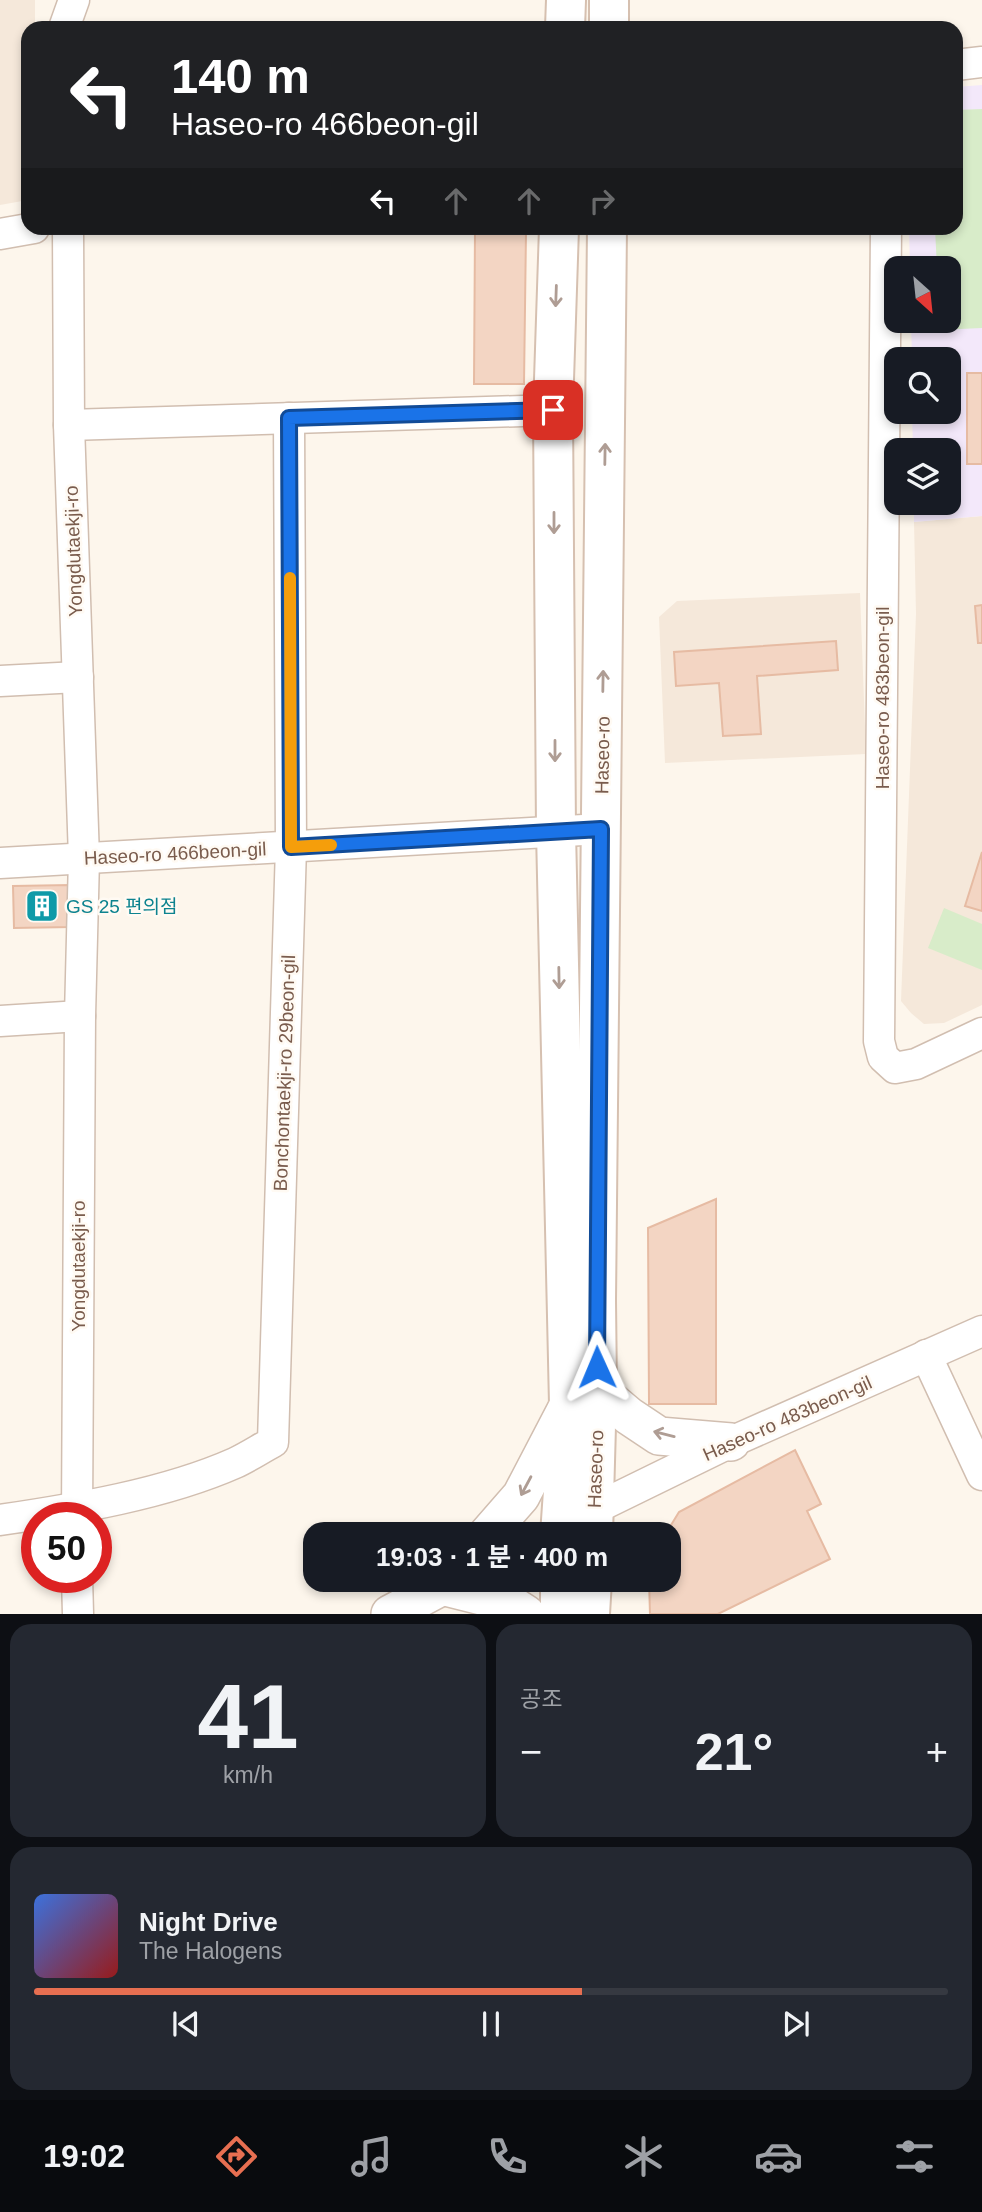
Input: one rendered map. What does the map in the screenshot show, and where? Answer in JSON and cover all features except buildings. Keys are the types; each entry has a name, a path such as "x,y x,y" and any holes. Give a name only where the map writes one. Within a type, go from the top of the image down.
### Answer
{"main road":[{"path":"565,21 566,0"},
{"path":"609,0 609,21"},
{"name":"Haseo-ro","path":"559,235 553,410 556,832 583,1397"},
{"name":"Haseo-ro","path":"571,1522 596,1301 607,235"},
{"path":"560,1592 560,1614"},
{"path":"590,1614 591,1592"}],"street":[{"path":"66,21 74,0"},
{"path":"963,64 982,62"},
{"path":"0,234 21,230"},
{"name":"Yongdutaekji-ro","path":"68,235 69,425 84,859 80,1016 77,1502"},
{"name":"Haseo-ro 483beon-gil","path":"886,235 879,1041 883,1057 895,1068 916,1064 982,1033"},
{"path":"69,425 553,410"},
{"name":"Bonchontaekji-ro 29beon-gil","path":"112,1502 235,1463 273,1442 291,847 289,418"},
{"path":"0,681 78,677"},
{"name":"Haseo-ro 466beon-gil","path":"0,863 601,829"},
{"path":"0,1021 80,1016"},
{"name":"Haseo-ro 483beon-gil","path":"581,1522 732,1442 982,1331"},
{"path":"926,1356 982,1475"},
{"path":"498,1522 521,1496 583,1397 629,1416 659,1436 732,1442"},
{"name":"Bonchontaekji-ro 29beon-gil","path":"0,1520 21,1518"},
{"path":"390,1614 430,1592"},
{"path":"477,1592 509,1603 526,1614"},
{"path":"77,1593 78,1614"}],"shaded area":[{"path":"0,0 35,0 35,21 21,21 21,201 0,205"},
{"path":"982,85 982,516 914,522 914,515 961,515 961,438 913,438 912,424 961,424 961,347 912,347 911,333 961,333 961,256 910,256 909,235 963,235 963,86"},
{"path":"982,516 982,1005 944,1023 924,1024 901,1001 916,614 914,522"},
{"path":"860,593 866,754 665,763 659,617 677,601"}],"green space":[{"path":"982,109 982,328 961,329 961,256 936,256 935,235 963,235 963,110"},
{"path":"944,908 982,924 982,970 928,948"}],"slow traffic":[{"path":"290,578 291,847 331,845"}],"place":[{"name":"GS 25 편의점","path":"42,906"}],"route":[{"path":"553,410 289,418 291,847 601,829 597,1367"}]}
